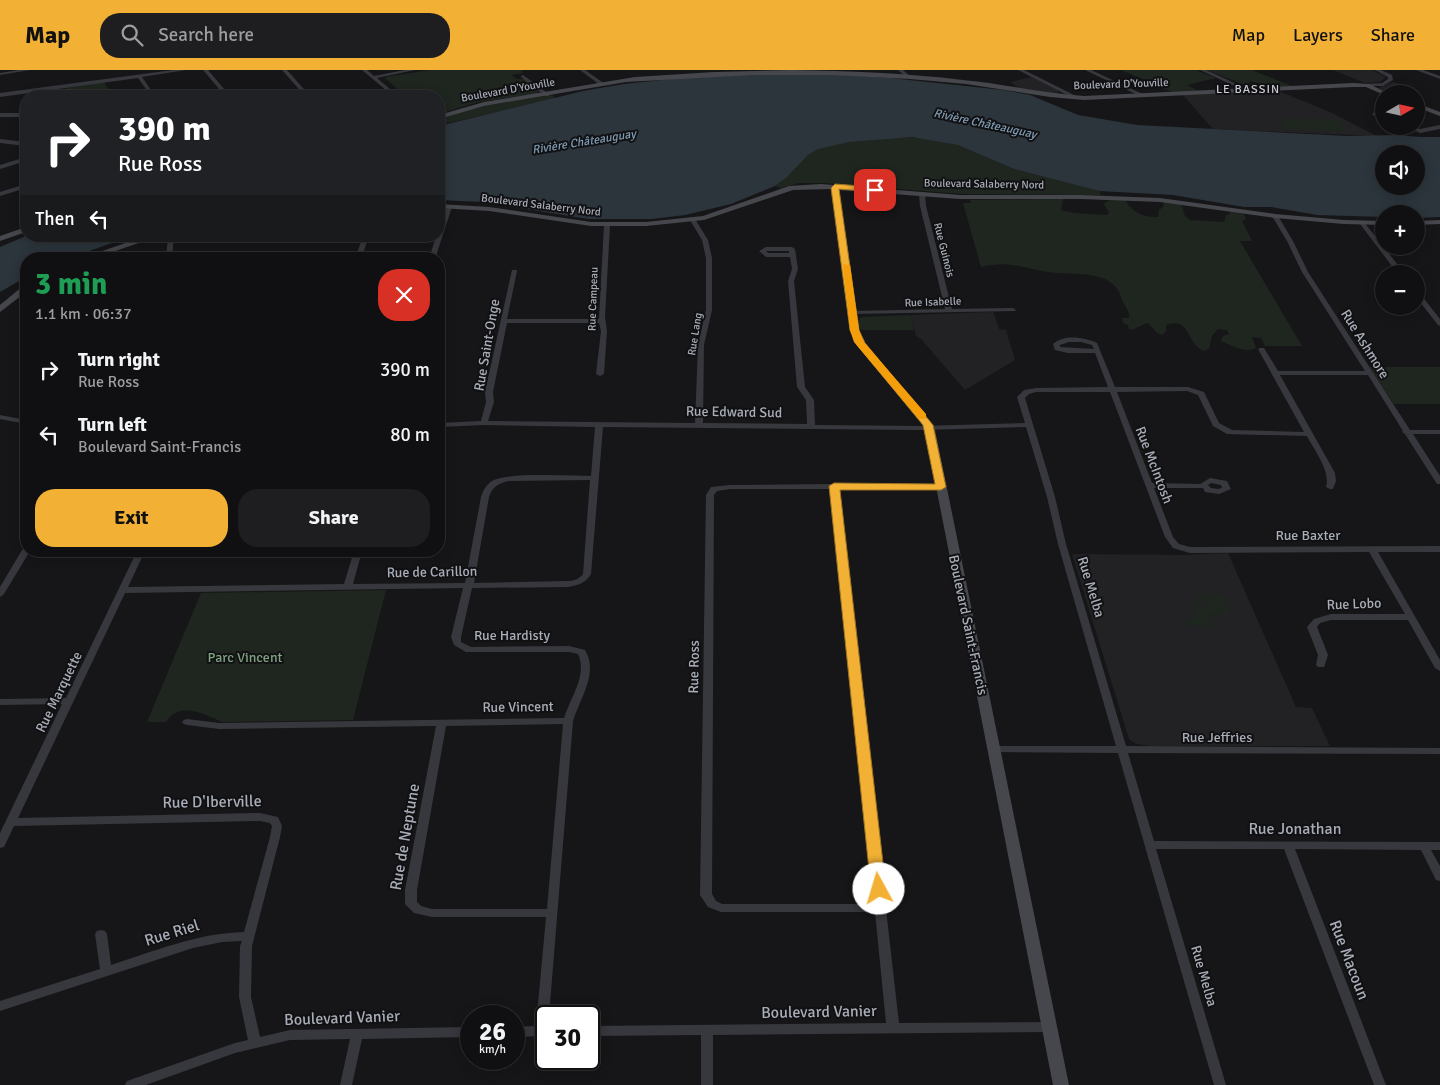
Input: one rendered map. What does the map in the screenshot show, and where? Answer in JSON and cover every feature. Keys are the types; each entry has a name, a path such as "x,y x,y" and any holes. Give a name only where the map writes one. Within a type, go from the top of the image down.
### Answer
{"street":[{"path":"0,74 28,70"},
{"path":"37,90 184,70"},
{"path":"206,70 223,90"},
{"path":"284,70 302,90"},
{"path":"364,70 388,90"},
{"path":"374,77 413,70"},
{"path":"582,70 602,84"},
{"name":"Boulevard D'Youville","path":"445,115 489,102 691,72 823,70 908,76 1059,92 1077,98 1367,85 1375,89"},
{"path":"900,70 908,76"},
{"path":"1020,70 1059,92"},
{"path":"1087,70 1144,96"},
{"path":"1202,70 1248,90"},
{"path":"1367,85 1383,84 1391,80 1391,76 1377,70"},
{"path":"1383,72 1395,70"},
{"path":"1418,70 1440,78"},
{"path":"139,76 149,90"},
{"path":"523,76 547,94"},
{"path":"0,95 20,92"},
{"path":"1425,108 1440,114"},
{"path":"0,115 20,115"},
{"path":"1425,130 1440,127"},
{"path":"0,141 20,143"},
{"path":"0,167 20,160"},
{"name":"Boulevard Salaberry Nord","path":"445,207 488,209 566,222 607,225 661,223 693,220 723,212 792,188 810,186 968,197 1070,196 1149,199 1190,203 1275,216 1375,223"},
{"name":"Boulevard Saint-Francis","path":"835,187 855,330 859,342 914,406 929,427 1061,1085"},
{"path":"0,194 20,188"},
{"name":"Rue Guinois","path":"922,194 923,206 949,310"},
{"path":"445,221 450,207"},
{"name":"Rue Ashmore","path":"1275,216 1305,272 1406,432 1440,482"},
{"name":"Rue Lang","path":"693,220 706,240 709,258 709,310 702,345 699,425"},
{"path":"1425,223 1440,222"},
{"path":"1362,223 1395,265"},
{"name":"Rue Campeau","path":"600,374 604,331 602,321 607,225"},
{"path":"0,240 20,231"},
{"path":"105,252 136,242"},
{"path":"793,255 795,271 791,281 801,387 810,400 812,426"},
{"name":"Rue Saint-Onge","path":"484,423 490,402 489,392 514,271"},
{"path":"0,309 20,293"},
{"path":"1425,301 1437,314 1440,324"},
{"name":"Rue Isabelle","path":"853,313 1014,310"},
{"path":"504,322 602,321"},
{"path":"1063,341 1090,342 1095,344 1098,351 1064,351 1057,349 1056,344 1063,341"},
{"path":"1262,348 1332,475 1330,487"},
{"name":"Rue McIntosh","path":"1098,351 1170,541 1176,546"},
{"path":"1275,373 1370,373"},
{"name":"Rue Melba","path":"1220,1085 1021,398 1027,392 1191,389 1203,396 1216,424 1225,430 1238,433 1309,434"},
{"path":"0,417 20,421"},
{"name":"Rue Edward Sud","path":"445,425 484,423 929,427 1029,425"},
{"name":"Rue de Carillon","path":"123,590 568,584 583,580 587,574 599,424"},
{"path":"1406,432 1440,432"},
{"name":"Rue Hardisty","path":"568,721 584,680 586,661 584,654 575,649 474,650 460,646 457,643 456,637 485,497 490,486 498,481 508,479 594,478"},
{"path":"1149,485 1204,486"},
{"path":"834,486 893,1028"},
{"name":"Rue Ross","path":"881,908 721,908 712,904 708,899 706,890 710,492 714,489 730,487 941,487"},
{"name":"Rue Baxter","path":"1176,546 1200,550 1440,549"},
{"path":"1372,549 1440,668"},
{"path":"0,594 22,557"},
{"name":"Rue Marquette","path":"0,844 138,557"},
{"path":"348,587 356,557"},
{"name":"Rue Lobo","path":"1321,665 1323,655 1312,627 1316,621 1331,617 1411,617"},
{"path":"0,702 70,701"},
{"name":"Rue Vincent","path":"187,722 219,726 568,721 546,1005"},
{"name":"Rue de Neptune","path":"441,724 411,890 411,904 418,910 432,913 552,913"},
{"name":"Rue Jeffries","path":"994,749 1440,751"},
{"name":"Rue D'Iberville","path":"11,822 260,817 273,819 276,822 276,831 247,936 245,989 255,1042"},
{"name":"Rue Jonathan","path":"1150,845 1440,846"},
{"name":"Rue Macoun","path":"1288,846 1380,1085"},
{"path":"1424,846 1440,877"},
{"path":"101,934 106,970"},
{"name":"Rue Riel","path":"0,1006 203,940 247,936"},
{"name":"Boulevard Vanier","path":"600,1031 1049,1027"},
{"path":"707,1029 707,1085"},
{"path":"346,1085 357,1032"},
{"name":"Boulevard Vanier","path":"139,1084 255,1042 299,1034 460,1032"}],"shaded area":[{"path":"1333,70 1372,70 1386,77 1380,82 1365,83"},
{"path":"1032,77 1058,90 1058,93 1021,89 1010,82"},
{"path":"1393,82 1402,85 1386,85"},
{"path":"1276,90 1330,112 1377,136 1213,129 1183,95"},
{"path":"993,312 999,329 1006,330 1015,360 965,390 921,339 916,336 911,315"},
{"path":"1228,553 1296,707 1312,708 1330,746 1150,746 1136,744 1129,739 1072,554 1185,555"}],"green space":[{"path":"429,70 525,70 521,71 523,73 511,75 517,79 526,79 539,91 535,94 478,102 445,112 445,90 398,90 386,77"},
{"path":"1121,70 1196,70 1216,78 1187,85 1198,91 1172,92"},
{"path":"1207,70 1252,70 1292,86 1258,88 1262,84 1250,81 1247,86"},
{"path":"104,82 109,90 65,90 66,88"},
{"path":"553,95 555,99 445,124 445,117 495,104"},
{"path":"1278,119 1338,119 1347,131 1287,130"},
{"path":"892,137 926,138 958,145 1014,169 1099,191 1101,195 962,194 823,183 799,183 781,188 775,186 804,158 818,149 849,141"},
{"path":"1063,199 1061,210 1074,213 1107,215 1109,213 1104,204 1109,201 1125,200 1135,211 1153,217 1158,217 1159,210 1163,207 1164,202 1181,203 1185,216 1190,220 1224,222 1226,215 1229,215 1231,211 1244,214 1246,219 1242,221 1252,241 1240,241 1302,346 1265,346 1261,338 1252,337 1256,348 1247,350 1221,341 1223,336 1229,334 1227,330 1218,329 1212,336 1209,349 1204,351 1193,342 1180,324 1166,325 1166,331 1162,335 1157,333 1148,323 1130,330 1127,324 1124,324 1122,318 1129,318 1129,316 1119,291 1112,283 1103,278 1082,274 1050,272 1012,265 997,264 981,267 963,203 971,203 970,200"},
{"path":"911,315 914,330 862,330 859,328 858,320 862,317"},
{"path":"1369,367 1440,367 1440,404 1394,404"},
{"name":"Parc Vincent","path":"386,590 353,720 222,722 200,713 185,711 171,716 166,722 147,722 201,593"},
{"path":"1200,594 1207,597 1202,601 1199,600 1201,603 1196,607 1209,608 1208,595 1222,595 1229,608 1229,614 1220,614 1220,616 1208,614 1212,620 1210,621 1212,628 1198,624 1187,627 1183,619 1188,619 1198,614 1195,607 1188,603 1196,599"}],"water":[{"name":"Rivière Châteauguay","path":"798,72 890,78 1003,90 1030,95 1078,115 1137,125 1347,136 1397,135 1440,137 1440,217 1425,218 1425,205 1375,205 1375,217 1317,215 1271,207 1244,207 1173,195 1099,191 1014,169 958,145 912,137 849,142 818,149 808,155 786,178 775,186 731,204 685,215 652,219 588,219 483,202 445,200 445,125 583,91 624,84 702,76"},
{"path":"20,239 20,242 115,242 86,252 20,252 20,280 0,292 0,247"}],"slow traffic":[{"path":"846,265 856,336 859,342 922,416"}],"district":[{"name":"LE BASSIN","path":"1248,89"}],"route":[{"path":"875,190 835,187 856,336 860,344 928,425 941,487 834,486 879,889"}]}
